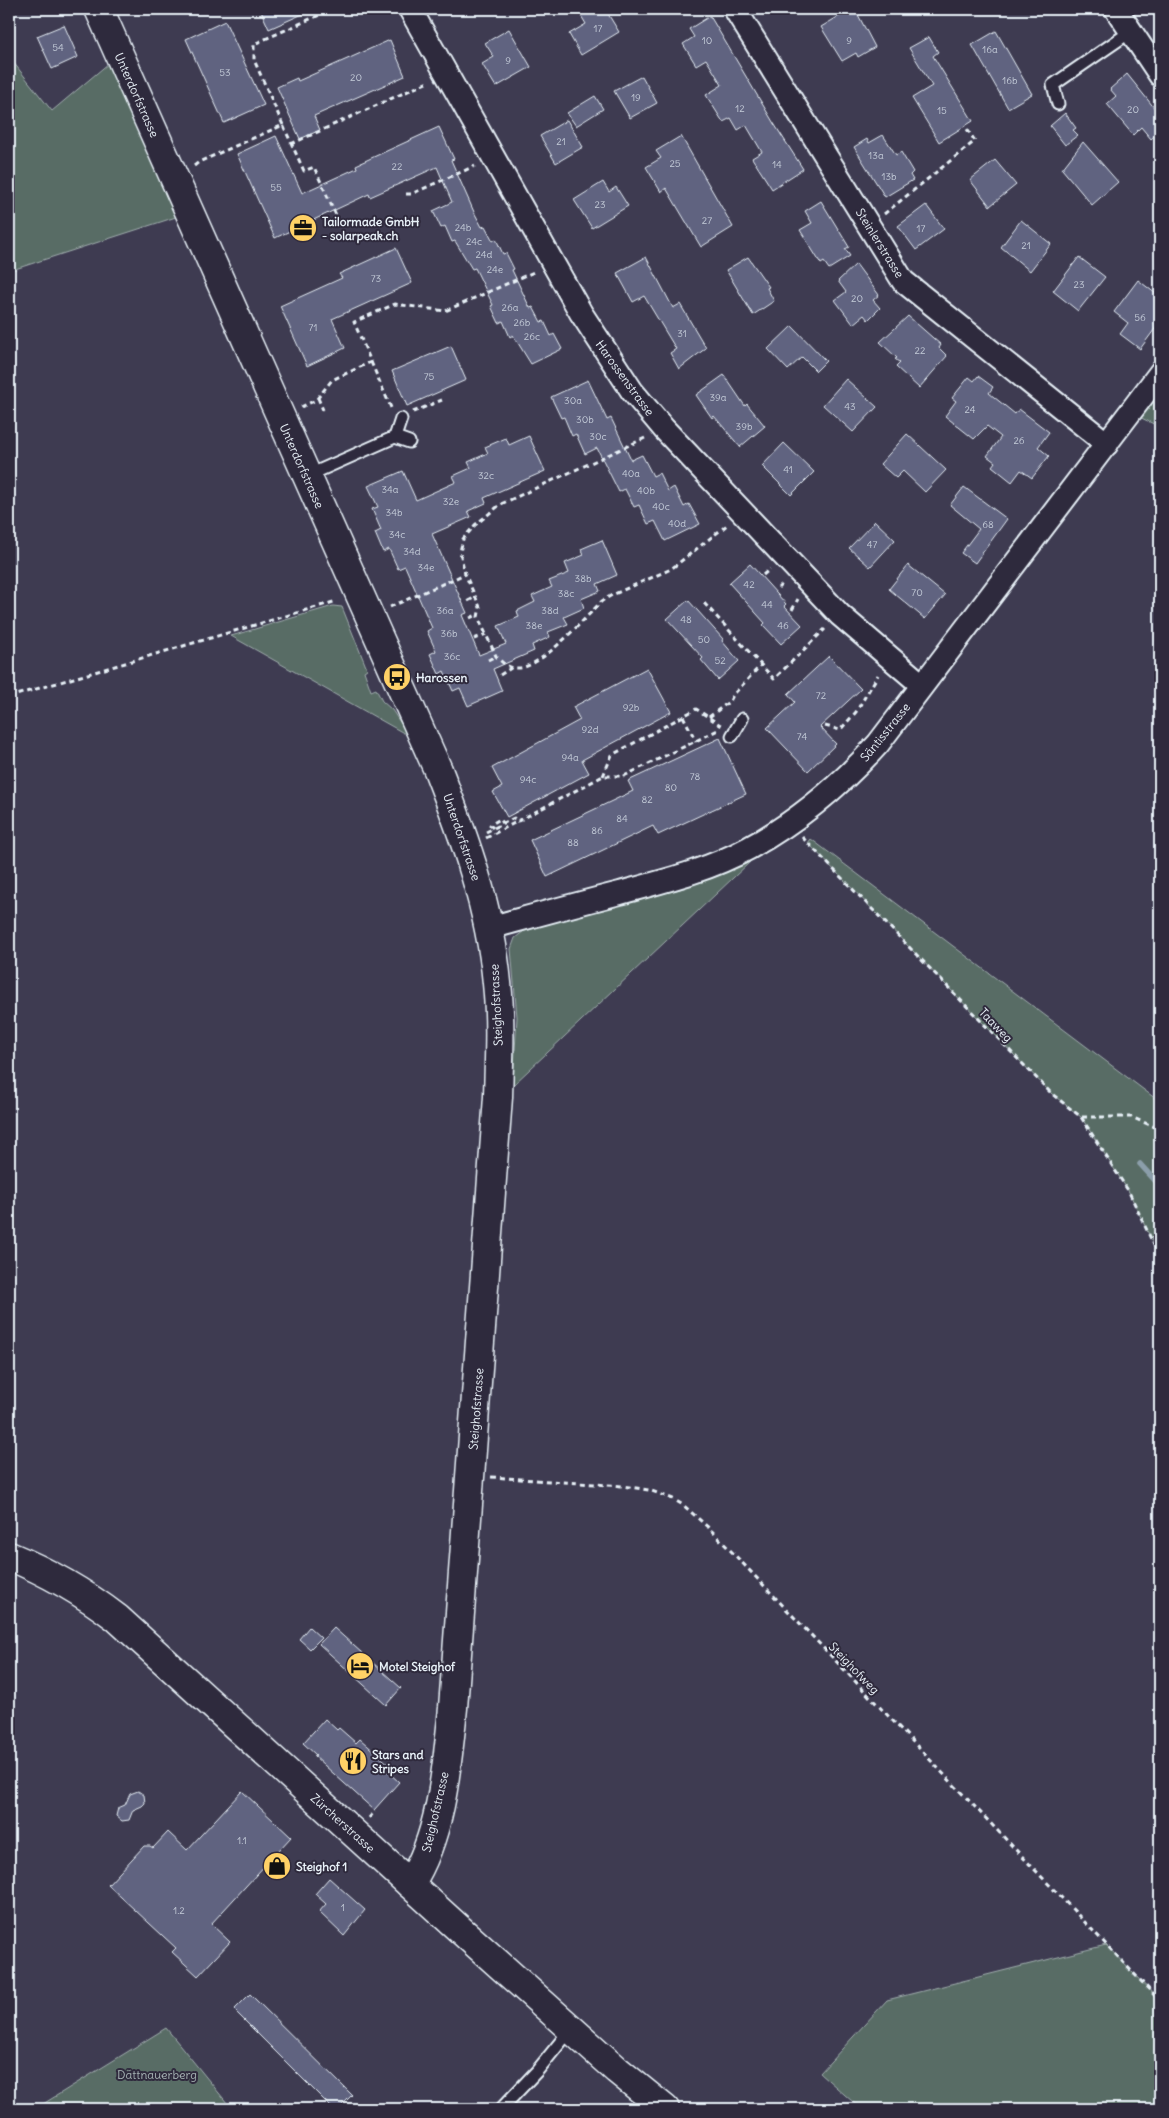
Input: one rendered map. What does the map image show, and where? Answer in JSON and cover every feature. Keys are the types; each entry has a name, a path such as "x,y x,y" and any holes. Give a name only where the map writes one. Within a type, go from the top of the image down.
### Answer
{"street":[{"name":"Unterdorfstrasse","path":"99,9 441,779 476,874 489,928"},
{"name":"Harossenstrasse","path":"410,9 602,347 650,413 840,615 922,685"},
{"name":"Steinlerstrasse","path":"735,9 903,281 1107,444"},
{"path":"1116,9 1160,75"},
{"name":"Säntisstrasse","path":"489,928 676,878 706,868 748,849 790,823 829,794 878,744 1160,373"},
{"name":"Steighofstrasse","path":"410,1884 420,1868 429,1847 446,1766 453,1708 498,1097 500,1016 489,928"},
{"name":"Zürcherstrasse","path":"9,1556 49,1573 117,1618 571,2029 665,2109"}],"lane":[{"path":"1058,104 1053,85 1130,32"},
{"path":"395,437 400,416"},
{"path":"307,476 395,437 409,442"},
{"path":"732,736 742,719"},
{"path":"500,2109 537,2071 571,2029"}],"path":[{"path":"340,224 314,167 304,171 291,144 254,60 254,44 324,13 351,9"},
{"path":"291,144 447,74"},
{"path":"191,169 199,162 283,126"},
{"path":"883,215 975,141 965,126"},
{"path":"406,194 411,194 494,157"},
{"path":"442,400 400,416 371,362 354,322 395,304 445,311 552,262"},
{"path":"280,416 318,398 332,380 371,362"},
{"path":"318,398 323,410"},
{"path":"511,668 496,656 478,617 480,607 466,574 460,552 463,539 475,525 495,508 646,438"},
{"path":"500,675 511,668 525,667 540,660 602,601 677,565 734,520"},
{"path":"387,608 466,574"},
{"path":"9,697 359,594"},
{"path":"468,600 476,597"},
{"path":"704,603 774,679 840,615"},
{"path":"470,618 479,613"},
{"path":"474,640 486,634"},
{"path":"488,660 496,656"},
{"path":"710,717 730,701 733,695 761,665"},
{"path":"825,726 840,730 856,712 883,668"},
{"path":"603,776 612,755 696,709 724,727"},
{"path":"683,716 696,741"},
{"path":"486,838 603,776 624,776 717,731"},
{"path":"484,833 514,818 518,822"},
{"name":"Taaweg","path":"790,823 1052,1094 1081,1117 1128,1192 1160,1258"},
{"path":"1081,1117 1131,1117 1160,1129"},
{"name":"Steighofweg","path":"471,1476 637,1488 661,1493 683,1505 710,1529 1160,2001"}],"green space":[{"path":"9,57 52,111 109,63 179,216 9,271"},
{"path":"1160,373 1160,427 1131,413"},
{"path":"333,606 342,607 367,669 364,671 371,691 376,689 382,701 392,710 409,736 231,636"},
{"path":"811,839 1160,1102 1160,1258 1129,1192 1081,1117 1052,1094 808,843"},
{"path":"750,862 513,1085 517,1017 511,949 515,938 528,928 684,888"},
{"path":"1106,1945 1160,2001 1160,2109 861,2109 820,2073 887,2000"},
{"name":"Dättnauerberg","path":"166,2028 232,2109 35,2109"}],"building":[{"path":"260,9 314,9 269,29"},
{"path":"577,9 605,9 619,32 581,55 569,34 586,24"},
{"path":"851,9 855,9 875,47 858,57 856,53 842,61 821,27"},
{"path":"710,16 803,169 772,189 752,158 762,152 746,125 738,130 731,118 723,122 706,95 722,85 706,59 696,65 683,44 694,37 689,29"},
{"path":"225,21 264,105 224,123 186,39"},
{"path":"64,25 78,57 52,69 37,36"},
{"path":"509,29 531,67 496,87 482,64 494,57 485,43"},
{"path":"996,31 1032,94 1008,108 972,45"},
{"path":"929,37 938,52 933,56 973,121 939,142 912,98 932,86 909,48"},
{"path":"390,40 405,76 314,116 320,130 300,139 277,87 297,78 298,81"},
{"path":"1127,74 1160,115 1160,131 1151,139 1141,127 1133,135 1107,104 1116,96 1110,89"},
{"path":"642,76 657,103 630,118 614,91"},
{"path":"595,96 603,109 576,126 567,113"},
{"path":"1065,113 1076,128 1073,130 1078,135 1065,145 1050,126"},
{"path":"567,120 583,147 556,163 540,136"},
{"path":"439,127 454,159 451,160 482,227 485,226 493,241 496,239 503,254 506,253 530,308 533,307 541,322 544,321 551,336 554,334 562,349 531,364 513,335 510,337 503,321 499,323 491,306 493,305 475,268 472,269 455,241 452,242 445,226 441,228 433,211 452,202 437,167 370,197 369,194 275,238 237,154 276,136 302,193 357,168 356,165"},
{"path":"883,135 896,155 901,152 913,172 910,175 913,180 885,197 854,147 867,139 869,143"},
{"path":"681,136 733,227 701,247 666,188 661,192 646,167 661,158 656,151"},
{"path":"1083,142 1118,182 1092,205 1062,169"},
{"path":"995,160 1016,185 990,206 970,180"},
{"path":"603,182 609,192 616,187 628,206 592,228 574,200"},
{"path":"821,201 849,247 845,249 850,256 829,269 824,262 821,264 800,230 812,223 805,211"},
{"path":"926,205 944,229 916,250 898,226"},
{"path":"1021,220 1051,244 1030,271 1001,247"},
{"path":"396,248 412,283 332,319 345,348 307,366 280,306 342,278 339,274"},
{"path":"646,257 673,308 680,304 706,348 679,369 670,353 676,349 644,296 633,302 617,273"},
{"path":"748,257 769,287 767,288 774,301 753,315 726,270"},
{"path":"1079,257 1105,277 1078,311 1053,291"},
{"path":"856,264 879,295 873,300 880,308 868,320 864,315 853,324 835,300 846,292 838,281"},
{"path":"1138,280 1160,297 1160,322 1140,349 1120,334 1128,323 1114,312"},
{"path":"908,316 941,345 939,348 947,356 919,388 896,367 900,363 895,359 897,358 880,342"},
{"path":"792,326 826,361 816,371 802,357 788,370 768,349"},
{"path":"451,346 466,380 407,406 392,371"},
{"path":"724,375 745,406 747,404 765,426 740,447 714,416 712,418 696,395"},
{"path":"978,376 993,387 989,393 1015,414 1019,409 1049,432 1038,447 1049,456 1032,478 1021,470 1012,482 992,466 995,462 987,456 1001,437 987,426 974,439 945,416 956,401 952,398 969,377 974,381"},
{"path":"846,379 877,407 853,432 823,405"},
{"path":"588,380 607,420 611,418 631,460 642,455 653,476 659,473 668,491 674,487 684,507 689,504 700,524 665,541 655,521 648,524 639,505 634,507 625,489 619,492 597,448 585,454 576,434 572,436 564,417 561,418 551,397"},
{"path":"907,434 946,470 925,492 903,471 896,478 880,464"},
{"path":"529,436 545,471 484,498 486,503 468,511 471,517 432,534 467,613 462,615 479,655 506,644 498,626 519,617 517,611 535,602 532,596 552,587 549,581 569,573 565,563 584,555 581,549 602,540 617,575 597,584 600,591 581,599 584,608 564,617 568,624 548,632 550,637 532,645 534,651 493,669 502,691 468,706 460,688 453,691 444,671 439,674 430,654 436,651 427,631 432,628 405,566 398,569 389,549 383,552 375,533 381,530 372,509 378,507 368,486 403,471 416,500 456,482 453,476 471,468 468,462 488,453 485,447 506,438 509,445"},
{"path":"784,443 814,472 791,495 762,466"},
{"path":"964,487 1007,519 975,563 961,553 979,529 950,505"},
{"path":"875,521 895,540 870,567 849,548"},
{"path":"750,564 802,625 781,644 729,583"},
{"path":"908,565 945,595 925,619 889,589"},
{"path":"688,600 723,639 722,641 739,661 718,680 701,660 703,658 667,619"},
{"path":"829,656 861,689 820,727 836,744 808,771 767,728 795,702 788,694"},
{"path":"647,668 671,712 582,760 589,773 507,817 493,792 502,787 492,768 580,720 573,707"},
{"path":"720,738 746,794 658,835 653,826 547,877 530,840 633,791 628,781"},
{"path":"309,1627 321,1638 310,1649 299,1639"},
{"name":"Motel Steighof","path":"334,1628 401,1688 386,1705 319,1644"},
{"name":"Stars and Stripes","path":"325,1719 356,1743 360,1739 391,1766 387,1771 399,1782 374,1810 314,1756 316,1755 303,1743"},
{"path":"138,1791 144,1795 145,1803 133,1810 129,1820 122,1821 116,1816 118,1808 125,1805 130,1794"},
{"path":"242,1791 291,1837 211,1924 230,1942 198,1976 172,1952 176,1948 108,1885 144,1846 153,1848 168,1832 187,1850"},
{"path":"329,1878 365,1910 344,1936 319,1912 326,1904 315,1894"},
{"path":"250,1994 352,2095 338,2109 333,2109 234,2010"}],"waterway":[{"path":"1140,1164 1160,1186"}],"place":[{"name":"Tailormade GmbH - solarpeak.ch","path":"303,228"},
{"name":"Harossen","path":"397,677"},
{"name":"Motel Steighof","path":"360,1666"},
{"name":"Stars and Stripes","path":"353,1761"},
{"name":"Steighof 1","path":"277,1866"}]}
